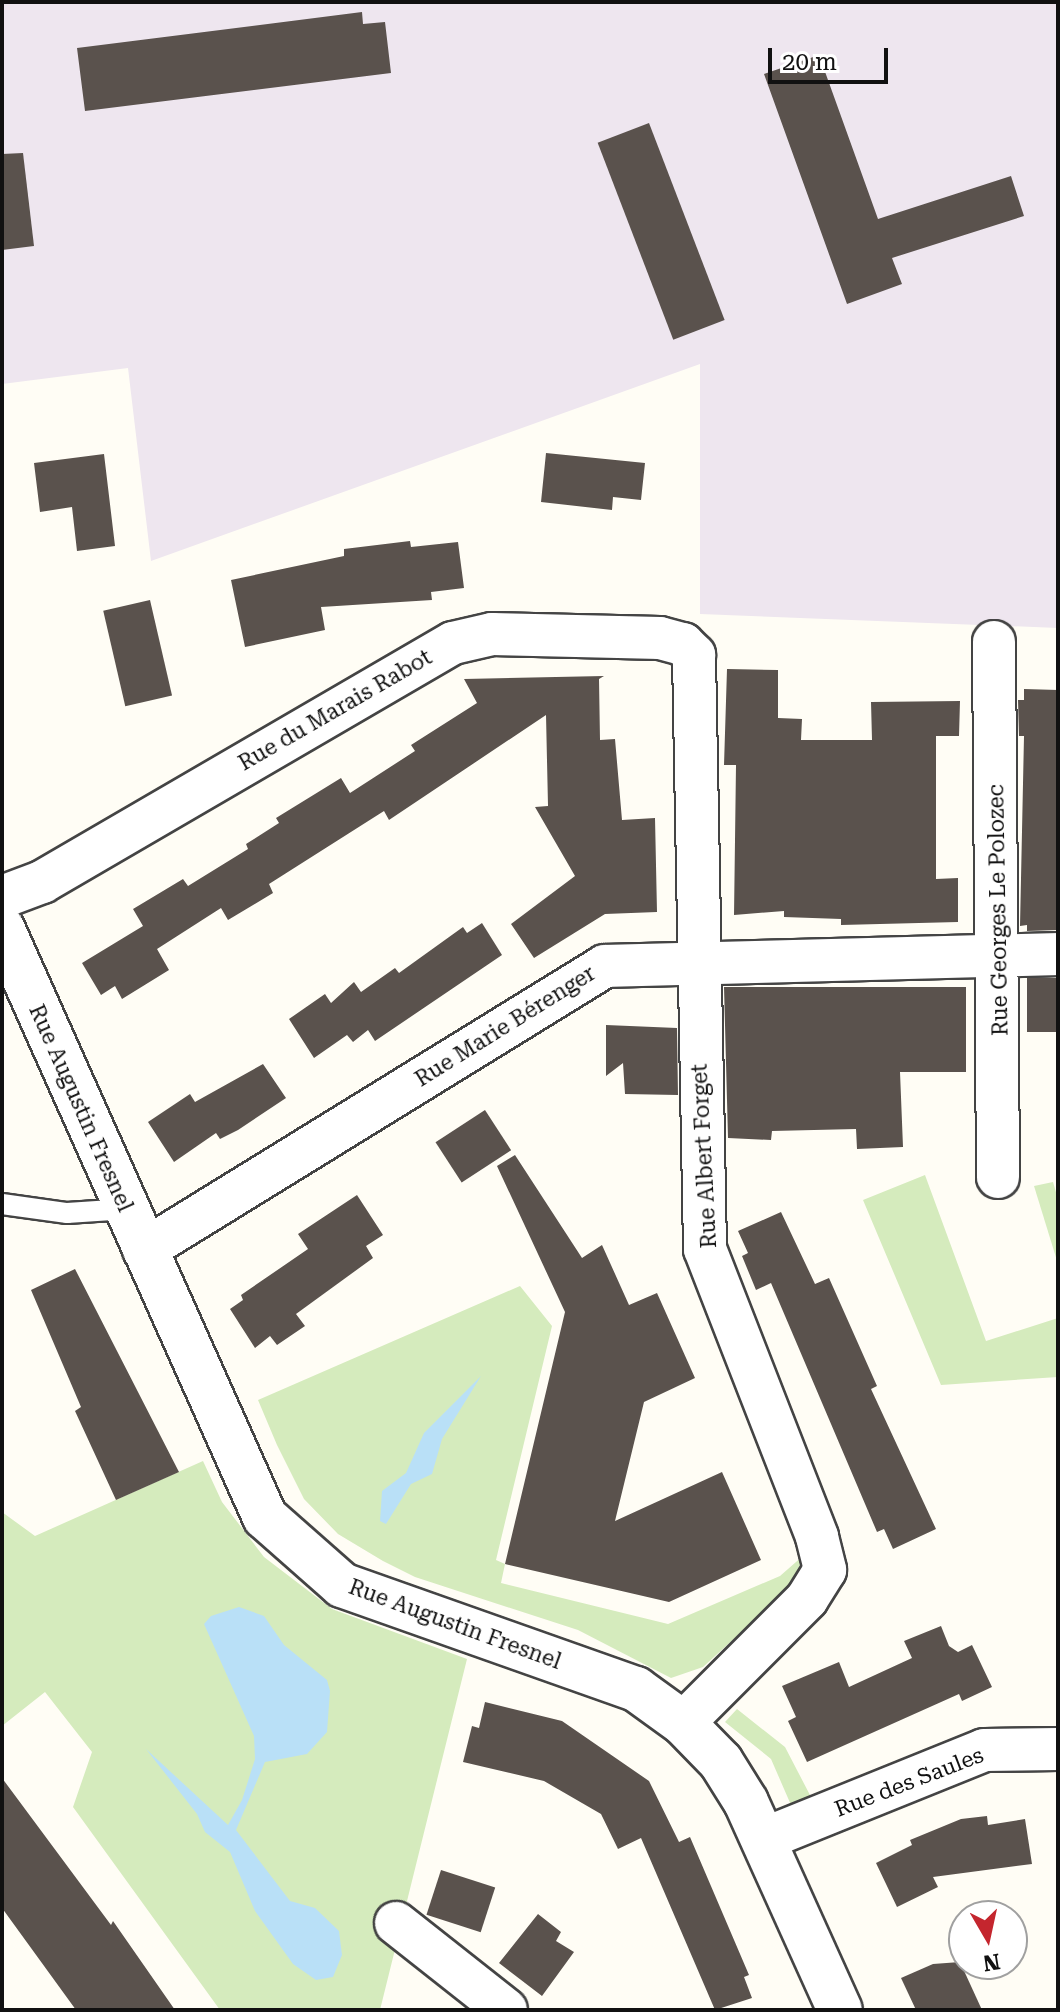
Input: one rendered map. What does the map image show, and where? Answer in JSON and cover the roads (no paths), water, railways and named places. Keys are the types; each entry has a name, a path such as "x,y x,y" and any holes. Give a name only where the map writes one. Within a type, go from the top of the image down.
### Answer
{"street":[{"name":"Rue du Marais Rabot","path":"2,897 42,882 453,643 492,634 660,638 683,644 694,655"},
{"name":"Rue Georges Le Polozec","path":"994,642 1000,954 998,1177"},
{"name":"Rue Albert Forget","path":"683,1723 807,1599 825,1570 787,1456 705,1249 694,655"},
{"name":"Rue Augustin Fresnel","path":"2,928 265,1517 305,1557 342,1585 636,1689 683,1723 721,1762 764,1839 840,2010"},
{"name":"Rue Marie Bérenger","path":"144,1250 589,972 623,963 1058,954"},
{"name":"Rue des Saules","path":"764,1839 984,1750 1058,1749"},
{"path":"396,1923 506,2010"}],"lane":[{"path":"2,1204 67,1213 127,1209"}],"water":[{"path":"481,1376 442,1439 432,1474 411,1484 386,1524 380,1521 382,1491 406,1473 424,1433"},
{"path":"239,1607 264,1616 284,1645 327,1680 330,1691 327,1732 307,1754 265,1762 236,1830 290,1901 315,1908 339,1931 342,1955 333,1977 316,1980 293,1964 255,1911 230,1852 205,1832 197,1814 146,1749 228,1825 242,1800 255,1759 254,1736 204,1624 211,1616"}]}
